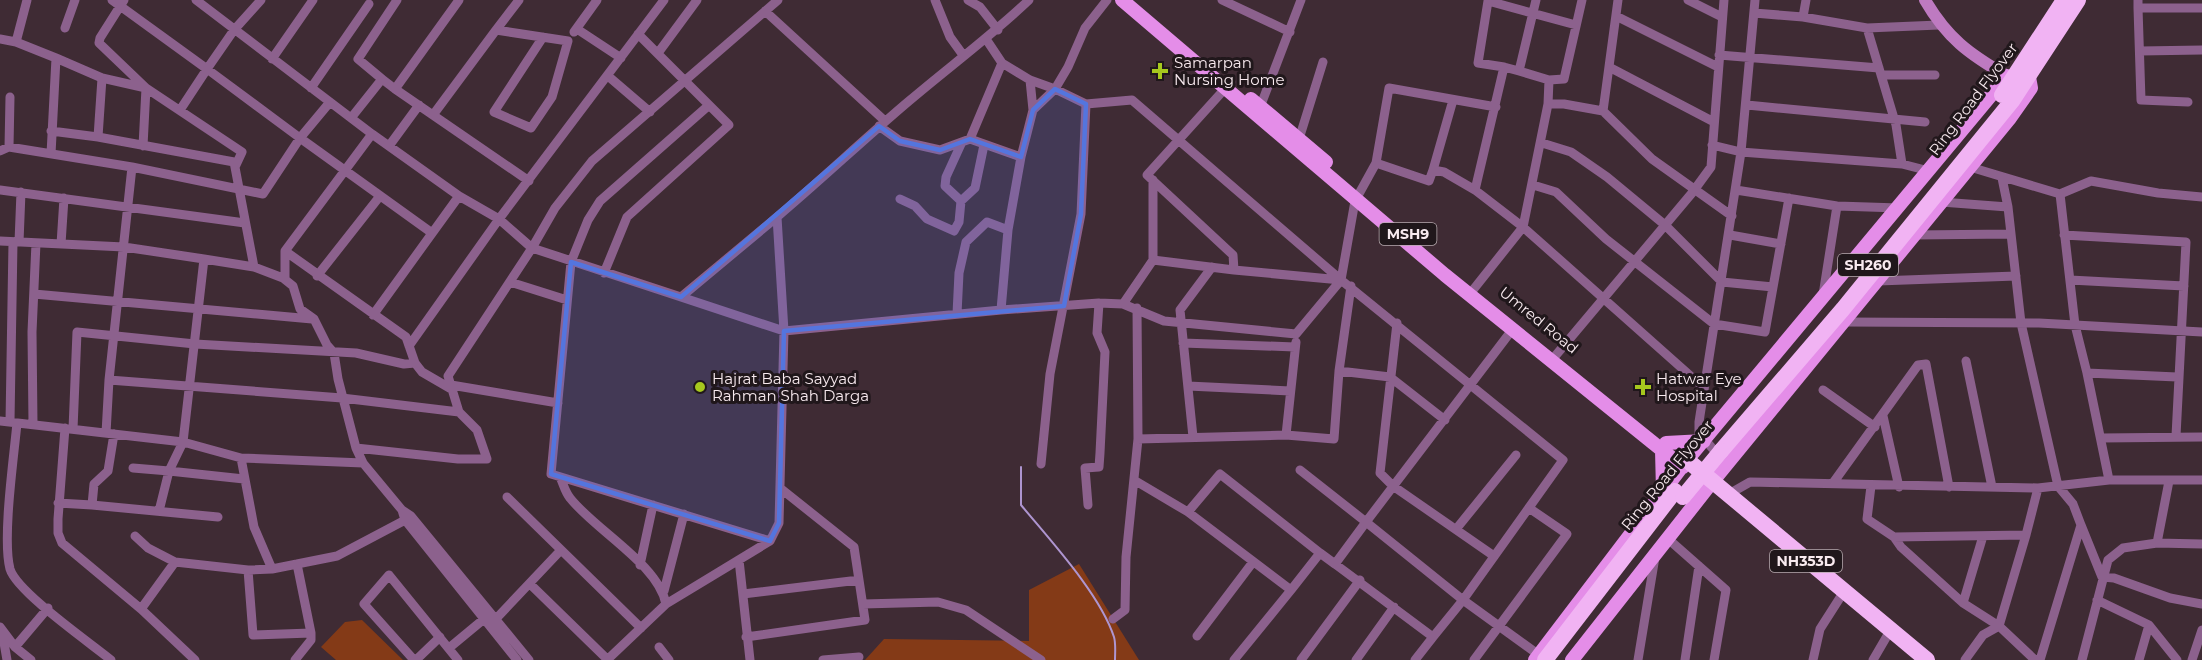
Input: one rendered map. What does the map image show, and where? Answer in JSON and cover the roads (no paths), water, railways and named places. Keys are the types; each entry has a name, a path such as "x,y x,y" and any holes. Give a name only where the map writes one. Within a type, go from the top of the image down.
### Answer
{"highway":[{"name":"SH260","path":"2043,34 2064,0"},
{"name":"SH260","path":"2029,78 2078,0"},
{"name":"Ring Road Flyover","path":"1714,448 1837,304 2012,83 2043,34"},
{"name":"Ring Road Flyover","path":"1539,658 1673,493 1843,309 2029,78"},
{"name":"NH353D","path":"1685,463 1914,660"},
{"name":"NH353D","path":"1710,484 1729,494 1841,596 1927,660"},
{"name":"Ring Road Flyover","path":"1558,660 1673,493"}],"main road":[{"path":"1122,0 1228,85"},
{"name":"Umred Road","path":"1136,0 1228,85 1258,111 1299,139 1357,196 1471,293 1685,463"},
{"path":"1572,660 1710,484 1714,448 1822,301 2007,76 2034,35 2043,34"},
{"path":"1673,493 1685,463 1714,448 1845,322 2031,88 2029,78"},
{"path":"1258,111 1357,196"},
{"path":"1471,293 1512,330 1553,358"},
{"path":"1673,493 1664,447 1714,448"}],"street":[{"path":"16,42 27,0"},
{"path":"64,28 75,0"},
{"path":"111,0 122,3 207,69 432,233"},
{"path":"197,0 372,134 459,196 499,219 532,248 784,331 1099,303 1123,304 1164,321 1296,334"},
{"path":"180,110 234,30 261,0"},
{"path":"272,59 313,0"},
{"path":"358,59 397,0"},
{"path":"395,89 459,0"},
{"path":"433,115 519,0"},
{"path":"543,37 494,112 531,128 552,97 568,41 597,0"},
{"path":"409,346 499,219 664,0"},
{"path":"658,53 697,0"},
{"path":"356,448 458,459 487,459 477,430 459,412 448,376 532,248 555,208 592,161 778,0"},
{"path":"935,0 950,37 963,55"},
{"path":"968,0 980,7 998,30"},
{"path":"681,297 777,217 963,55 998,30 1029,0"},
{"path":"1033,110 1054,89 1068,67 1085,28 1107,0"},
{"path":"1222,0 1290,32"},
{"path":"1258,111 1301,0"},
{"path":"1576,25 1486,0 1478,63 1504,67 1549,80 1564,79 1582,0"},
{"path":"1519,71 1536,0"},
{"path":"1603,111 1618,0"},
{"path":"1688,0 1722,17"},
{"path":"1553,358 1694,190 1711,166 1724,0"},
{"path":"1714,448 1698,429 1736,190 1747,105 1755,0"},
{"path":"1803,17 1806,0"},
{"path":"1925,0 1943,23 1978,59 2007,76"},
{"path":"1933,0 1943,23"},
{"path":"122,3 99,43 146,88 242,152 235,166"},
{"path":"310,88 369,4"},
{"path":"2188,102 2140,100 2138,4 2202,8"},
{"path":"765,11 900,141 940,150 966,140 1021,157"},
{"path":"1754,13 1803,17 1867,28 1943,23"},
{"path":"1616,16 1718,67"},
{"path":"577,28 621,58"},
{"path":"1867,28 1894,119 1902,164"},
{"path":"496,30 568,41"},
{"path":"604,273 627,217 729,125 638,34"},
{"path":"0,39 16,42 102,78 146,88"},
{"path":"986,39 1002,63 1030,80 1086,104 1132,100 1180,138 1341,280 1397,322 1563,460 1463,600 1415,660"},
{"path":"341,46 395,89 529,181"},
{"path":"2140,51 2202,50"},
{"path":"1719,55 1935,75"},
{"path":"51,154 56,58"},
{"path":"1299,139 1323,62"},
{"path":"961,201 945,186 946,177 1002,63"},
{"path":"1475,190 1504,67"},
{"path":"1608,67 1714,122"},
{"path":"608,76 650,112"},
{"path":"98,137 102,78"},
{"path":"351,118 382,79"},
{"path":"1001,310 1008,230 1021,157 1033,110 1030,80"},
{"path":"1471,293 1523,227 1542,143 1549,80"},
{"path":"1228,85 1147,175 1233,255 1234,270"},
{"path":"143,146 146,88"},
{"path":"1286,435 1296,334 1341,280 1357,196 1376,164 1389,88 1496,107"},
{"path":"10,97 4,149 132,166 263,194 300,138 330,102"},
{"path":"1376,164 1429,182 1453,100"},
{"path":"1041,464 1050,374 1081,214 1086,104"},
{"path":"1548,104 1564,104 1603,111 1652,159 1732,216"},
{"path":"389,146 419,105"},
{"path":"1747,105 1925,122"},
{"path":"708,106 600,201 588,220 570,262 551,474 770,541"},
{"path":"51,131 98,137 234,162 254,267"},
{"path":"285,279 285,250 372,134"},
{"path":"1542,143 1570,152 1607,177 1665,225 1722,282 1773,287"},
{"path":"900,199 915,206 927,219 954,231 959,222 961,201 975,188 984,145"},
{"path":"1712,145 1741,152 1902,164 1929,171"},
{"path":"92,505 94,484 108,471 112,336 132,166"},
{"path":"1970,167 2060,194 2091,182 2158,193 2202,196"},
{"path":"1433,170 1443,172 1475,190 1523,227 1703,387"},
{"path":"2002,178 2008,207 2021,323 2058,486 2073,504 2102,577"},
{"path":"1123,304 1153,260 1153,180"},
{"path":"1533,185 1556,192 1634,261 1714,324 1765,332 1789,198"},
{"path":"0,190 245,223"},
{"path":"1736,190 1837,206 1899,208"},
{"path":"21,192 16,242 9,422 10,570 23,588 111,660"},
{"path":"2060,194 2075,325 2102,438 2109,480"},
{"path":"317,276 380,196"},
{"path":"373,315 459,196"},
{"path":"61,244 64,198"},
{"path":"1941,202 2008,207"},
{"path":"1822,301 1837,206"},
{"path":"530,584 608,660 666,604 770,541 779,523 784,331 777,217"},
{"path":"957,314 959,273 966,242 987,222 1008,230"},
{"path":"1914,235 2011,234"},
{"path":"1730,235 1781,244"},
{"path":"2064,236 2186,242 2182,331 2177,377 2176,436"},
{"path":"0,241 124,247 254,267 285,279 293,286 300,309 314,320 327,345 334,353 342,398 356,448 363,463 490,622 517,660"},
{"path":"33,424 36,243"},
{"path":"285,250 317,276 406,337 415,363 427,378 452,388 558,403"},
{"path":"159,511 169,471 183,442 195,344 196,309 204,259"},
{"path":"1153,260 1341,280"},
{"path":"1193,437 1180,310 1212,267"},
{"path":"1878,281 2016,276"},
{"path":"2070,280 2184,286"},
{"path":"510,282 567,300"},
{"path":"1138,439 1286,435 1334,439 1339,371 1351,286"},
{"path":"34,294 314,320"},
{"path":"1088,505 1085,468 1099,466 1100,453 1105,352 1097,333 1099,303"},
{"path":"1113,619 1125,610 1126,557 1138,439 1137,308"},
{"path":"1397,322 1380,473 1394,486 1494,556"},
{"path":"1845,322 2021,323 2202,332"},
{"path":"1335,564 1512,330"},
{"path":"195,660 141,609 62,543 58,533 58,503 69,428 77,332 195,344 356,353 404,364 415,363"},
{"path":"1182,343 1295,347"},
{"path":"1966,361 1992,487"},
{"path":"1833,483 1918,365 1926,364 1949,487"},
{"path":"1339,371 1390,376 1446,420"},
{"path":"2087,373 2177,377"},
{"path":"109,380 342,398 459,412"},
{"path":"1188,386 1290,391"},
{"path":"1823,390 1875,427"},
{"path":"1883,416 1899,487"},
{"path":"9,422 183,442 241,458 363,463"},
{"path":"2102,438 2202,437"},
{"path":"1456,528 1515,455"},
{"path":"241,458 254,527 272,569"},
{"path":"134,468 244,478"},
{"path":"1300,470 1539,658"},
{"path":"1188,512 1220,474 1320,554 1360,580 1433,637"},
{"path":"560,477 568,497 664,591"},
{"path":"1134,480 1188,512 1291,590"},
{"path":"1729,494 1750,482 1899,487 2038,488 2109,480 2202,480"},
{"path":"2157,543 2169,481"},
{"path":"1871,486 1867,519 1894,537 1901,547 1963,603 1999,626 2035,660"},
{"path":"746,637 865,620 854,547 780,488"},
{"path":"1965,660 1983,635 1999,626 2038,488"},
{"path":"507,497 641,628"},
{"path":"58,503 218,518"},
{"path":"640,565 653,505"},
{"path":"1474,660 1567,534 1529,508"},
{"path":"666,604 664,591 684,514"},
{"path":"135,536 148,548 175,562 248,570 272,569 337,556 408,518"},
{"path":"2040,660 2081,525"},
{"path":"1894,537 2026,535"},
{"path":"1963,603 1983,536"},
{"path":"1667,538 1726,590 1714,660"},
{"path":"2082,660 2108,560 2123,548 2157,543 2202,544"},
{"path":"440,637 415,660 364,604 389,575 440,637 454,656 530,584 561,550"},
{"path":"1638,660 1656,552"},
{"path":"1234,660 1320,554"},
{"path":"739,560 750,660"},
{"path":"141,609 175,562"},
{"path":"1197,636 1253,562"},
{"path":"295,660 311,640 297,564"},
{"path":"1686,660 1699,566"},
{"path":"248,570 253,635 311,633"},
{"path":"2102,577 2114,578 2170,597 2202,604"},
{"path":"743,594 859,580"},
{"path":"1301,660 1360,580"},
{"path":"1813,660 1820,629 1841,596"},
{"path":"2097,600 2149,625 2177,660"},
{"path":"862,604 938,602 966,610 1041,660"},
{"path":"1356,660 1394,607"},
{"path":"15,647 48,609"},
{"path":"490,622 529,660"},
{"path":"2139,660 2149,625"},
{"path":"1,628 15,647 31,660"},
{"path":"1,628 7,660"},
{"path":"2192,660 2202,630"},
{"path":"1874,660 1887,636"},
{"path":"659,647 669,660"},
{"path":"822,660 859,657"}],"waterway":[{"path":"1021,467 1021,505 1073,568 1098,603 1114,637 1115,660"}],"place":[{"name":"Samarpan Nursing Home","path":"1160,71"},
{"name":"Hajrat Baba Sayyad Rahman Shah Darga","path":"700,387"},
{"name":"Hatwar Eye Hospital","path":"1643,387"}]}
